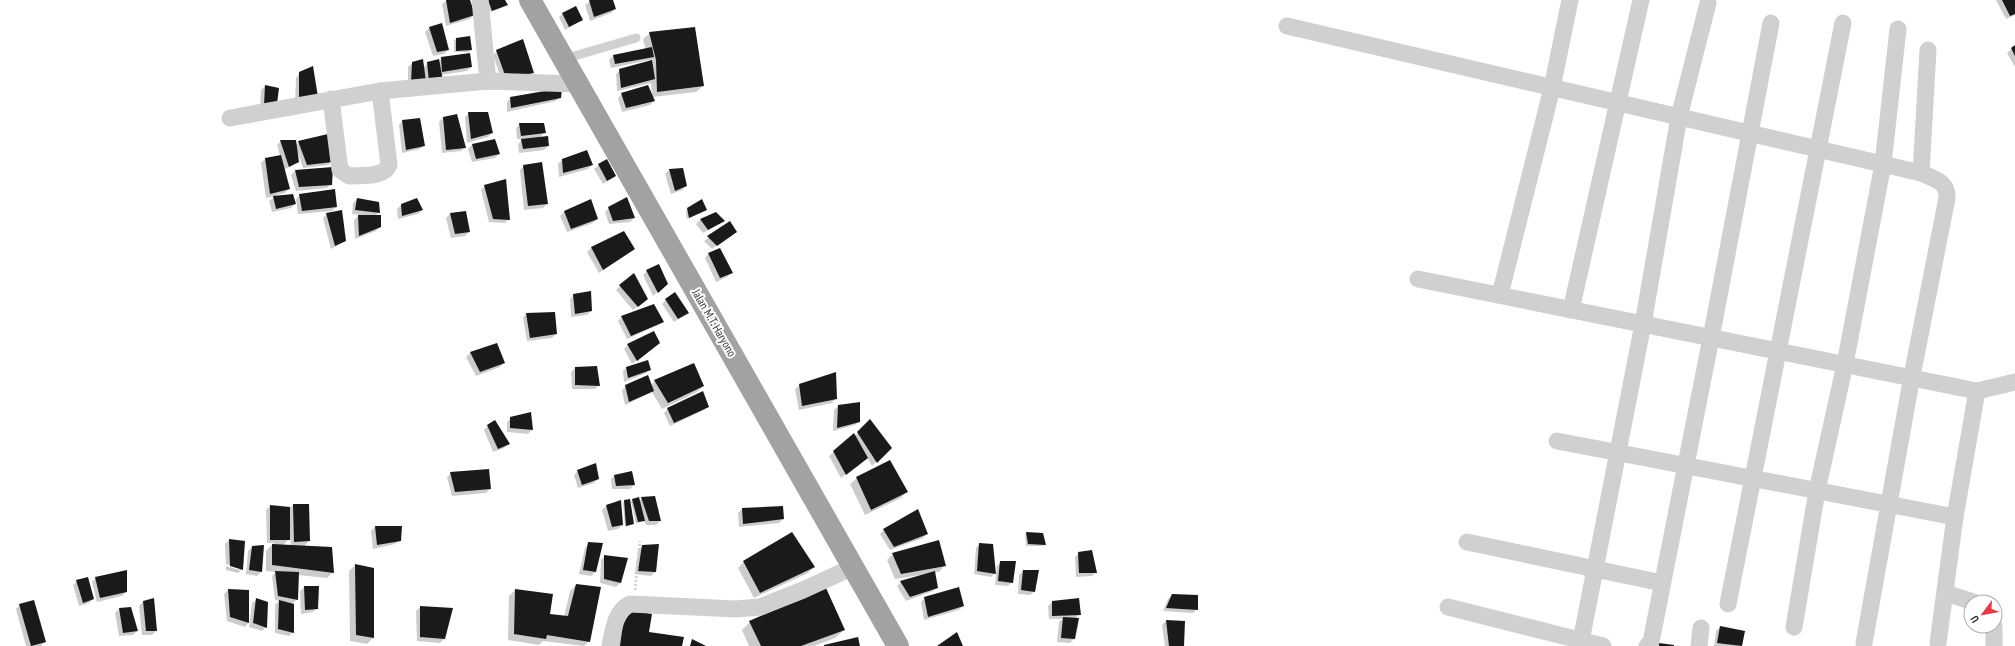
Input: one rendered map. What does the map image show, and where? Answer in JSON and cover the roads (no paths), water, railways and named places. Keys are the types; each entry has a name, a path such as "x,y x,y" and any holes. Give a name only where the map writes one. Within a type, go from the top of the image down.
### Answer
{"highway":[{"name":"Jalan M.T. Haryono","path":"530,0 898,646"}],"street":[{"path":"480,0 488,81"},
{"path":"1500,295 1552,88 1570,0"},
{"path":"1570,310 1619,103 1641,0"},
{"path":"1580,644 1616,453 1643,324 1680,117 1708,3"},
{"path":"1728,604 1843,23"},
{"path":"1647,646 1651,642 1771,24"},
{"path":"1287,26 1921,173 1944,184 1948,190 1888,504 1864,643"},
{"path":"1794,627 1817,491 1845,364 1883,164 1898,29"},
{"path":"1921,173 1928,50"},
{"path":"230,118 380,91 488,81 577,84"},
{"path":"331,99 340,170 349,176 381,173 387,169 389,165 380,91"},
{"path":"1418,279 1711,338 1912,376 1977,391 2015,382"},
{"path":"1938,642 1955,517 1977,391"},
{"path":"1557,441 1955,517"},
{"path":"1467,542 1662,583"},
{"path":"610,646 620,612 627,605 635,603 736,608 760,607 803,590 853,567"},
{"path":"1944,593 1963,599"},
{"path":"1448,607 1580,644 1603,646"},
{"path":"1699,646 1701,628"},
{"path":"1994,634 1994,646"}],"lane":[{"path":"564,59 636,38"}]}
